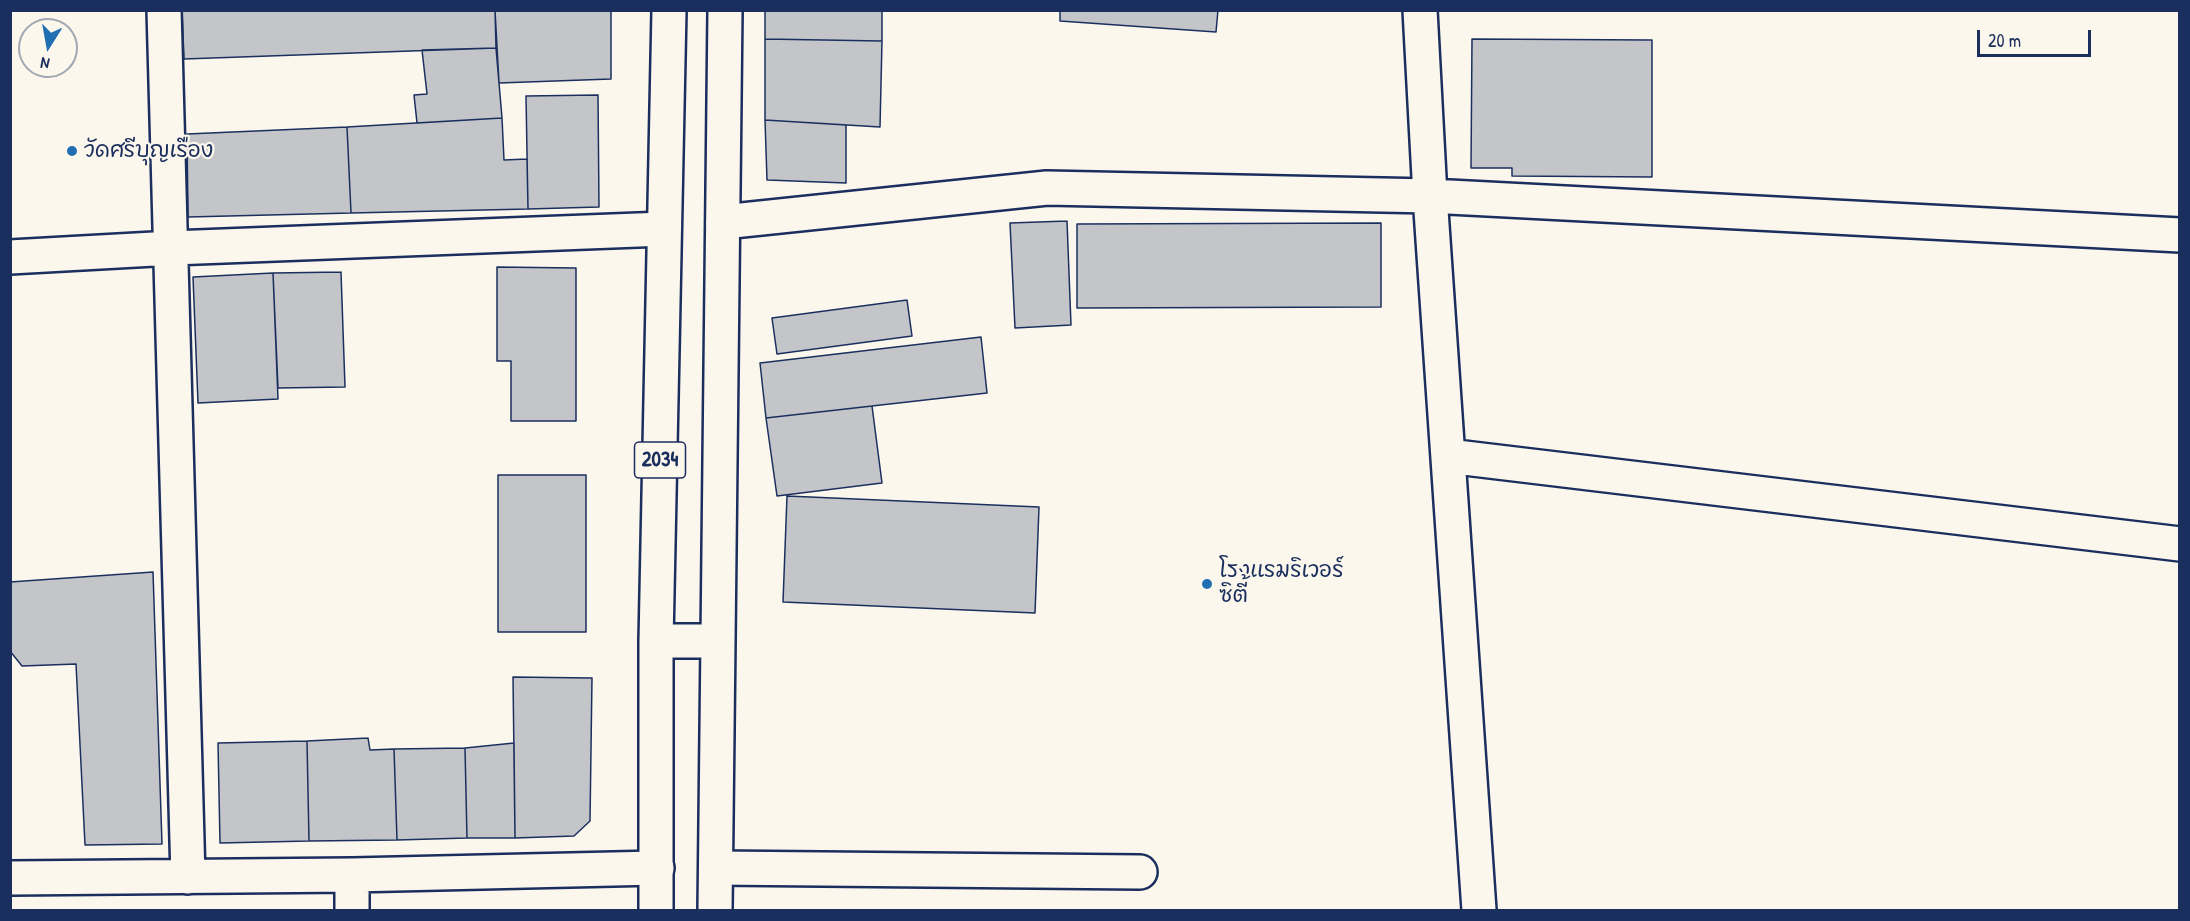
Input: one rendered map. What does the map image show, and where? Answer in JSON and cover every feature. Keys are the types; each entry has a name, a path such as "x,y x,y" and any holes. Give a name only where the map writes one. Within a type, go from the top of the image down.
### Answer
{"street":[{"path":"164,10 188,877"},
{"name":"2034","path":"656,910 656,641 669,10"},
{"path":"715,910 725,10"},
{"path":"1420,10 1430,196 1479,910"},
{"path":"723,222 1047,188 1430,196 2180,235"},
{"path":"10,257 172,248 664,229"},
{"path":"1448,456 2180,544"},
{"path":"656,641 717,641"},
{"path":"10,878 352,876 657,868"},
{"path":"716,868 1140,872"},
{"path":"352,876 352,910"}],"building":[{"path":"182,10 495,10 496,48 184,59"},
{"path":"495,10 611,10 611,79 499,83"},
{"path":"765,10 882,10 882,41 765,39"},
{"path":"1060,10 1218,10 1216,32 1060,21"},
{"path":"765,39 882,41 880,127 765,120"},
{"path":"1472,39 1652,40 1652,177 1512,176 1512,168 1471,168"},
{"path":"496,48 502,118 417,123 414,95 427,94 422,50"},
{"path":"598,95 599,207 528,209 526,96"},
{"path":"502,118 504,160 527,159 528,209 351,213 347,127"},
{"path":"765,120 846,125 846,183 767,180"},
{"path":"347,127 351,213 188,217 187,134"},
{"path":"1067,221 1071,325 1015,328 1010,223"},
{"path":"1381,223 1381,307 1077,308 1077,224"},
{"path":"497,267 576,268 576,421 511,421 511,361 497,361"},
{"path":"341,272 345,387 278,388 273,273"},
{"path":"273,273 278,399 198,403 193,277"},
{"path":"907,300 912,336 777,354 772,318"},
{"path":"981,337 987,393 766,418 760,363"},
{"path":"872,406 882,483 777,496 766,418"},
{"path":"498,475 586,475 586,632 498,632"},
{"path":"787,496 1039,507 1035,613 783,602"},
{"path":"153,572 162,844 85,845 76,664 22,666 10,651 10,582"},
{"path":"513,677 592,678 590,821 574,836 515,838"},
{"path":"368,738 370,750 394,749 397,840 309,841 307,741"},
{"path":"307,741 309,841 220,843 218,743"},
{"path":"514,743 515,838 467,838 465,748"},
{"path":"465,748 467,838 397,840 394,749"}],"place":[{"name":"วัดศรีบุญเรือง","path":"72,151"},
{"name":"โรงแรมริเวอร์ ซิตี้","path":"1207,584"}]}
